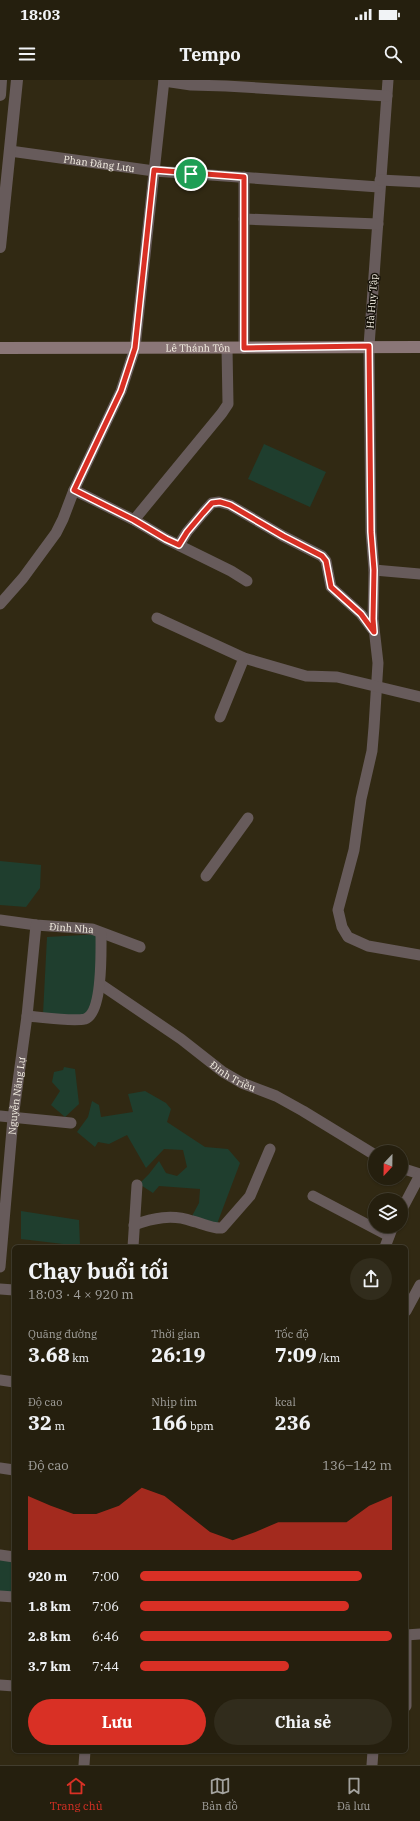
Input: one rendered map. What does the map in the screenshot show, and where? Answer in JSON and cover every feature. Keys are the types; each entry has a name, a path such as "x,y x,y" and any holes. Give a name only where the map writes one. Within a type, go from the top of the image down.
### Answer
{"main road":[{"name":"Lê Thánh Tôn","path":"0,348 420,347"}],"street":[{"path":"0,95 2,80"},
{"path":"0,247 5,151 17,80"},
{"name":"Hà Huy Tập","path":"388,80 369,346 371,532 374,570 373,619 378,663 375,687 372,751 361,799 354,850 338,910 344,931 348,937 368,946 420,955"},
{"path":"0,604 23,578 56,533 74,490 116,404 135,348 164,81 191,85 224,83 387,96"},
{"name":"Phan Đăng Lưu","path":"5,151 154,170 244,177 380,184 420,182"},
{"path":"244,177 244,348"},
{"path":"244,219 378,224"},
{"path":"134,520 228,404 227,348"},
{"path":"74,490 134,520 166,539 231,571 248,582"},
{"path":"179,545 187,532 212,503 220,502 230,505 283,536 322,556 326,561 331,587 361,614 374,632"},
{"path":"374,570 420,574"},
{"path":"157,618 244,658 306,676 337,677 420,697"},
{"path":"220,717 244,658"},
{"path":"206,876 248,818"},
{"name":"Đinh Nha","path":"0,920 36,925 92,929 101,934 108,934 140,947"},
{"name":"Nguyễn Năng Lự","path":"0,1267 13,1118 27,1016 36,925"},
{"path":"27,1016 86,1019 93,1013 100,984 101,934"},
{"name":"Đinh Triều","path":"100,984 181,1040 223,1072 242,1083 276,1096 304,1111 368,1151"},
{"path":"0,1116 71,1123"},
{"path":"134,1225 152,1218 162,1217 190,1220 217,1229 222,1228 250,1196 270,1149"},
{"path":"408,1171 420,1175 408,1198"},
{"path":"133,1245 136,1185"},
{"path":"313,1196 368,1221"},
{"path":"386,1245 390,1233"},
{"path":"408,1307 420,1285"},
{"path":"0,1289 12,1290"},
{"path":"0,1380 12,1382"},
{"path":"0,1468 12,1470"},
{"path":"0,1555 12,1557"},
{"path":"0,1596 12,1597"},
{"path":"408,1637 420,1634"},
{"path":"0,1684 12,1686"},
{"path":"84,1765 85,1753"},
{"path":"372,1765 373,1753"}],"green space":[{"path":"264,444 326,472 310,507 248,479"},
{"path":"0,861 41,865 40,888 26,907 0,905"},
{"path":"102,934 94,1016 43,1014 47,937"},
{"path":"64,1067 75,1069 79,1104 65,1117 51,1105 60,1091 52,1082 54,1072 63,1070"},
{"path":"145,1091 166,1103 171,1109 167,1122 205,1147 228,1149 240,1163 217,1224 192,1216 199,1203 200,1189 159,1186 153,1193 139,1184 159,1161 166,1173 177,1176 187,1167 183,1150 164,1149 146,1168 127,1135 109,1144 98,1142 95,1147 77,1132 88,1117 92,1101 99,1105 101,1117 133,1112 128,1094"},
{"path":"21,1211 79,1220 80,1245 21,1239"},
{"path":"0,1560 12,1561 12,1601 0,1599"}],"route":[{"path":"154,170 191,174 244,177 244,348 369,346 371,532 374,570 374,632 354,606 337,594 331,587 326,561 322,556 283,536 230,505 220,502 212,503 187,532 179,545 134,520 74,490 110,417 121,391 135,348 154,170"}]}
